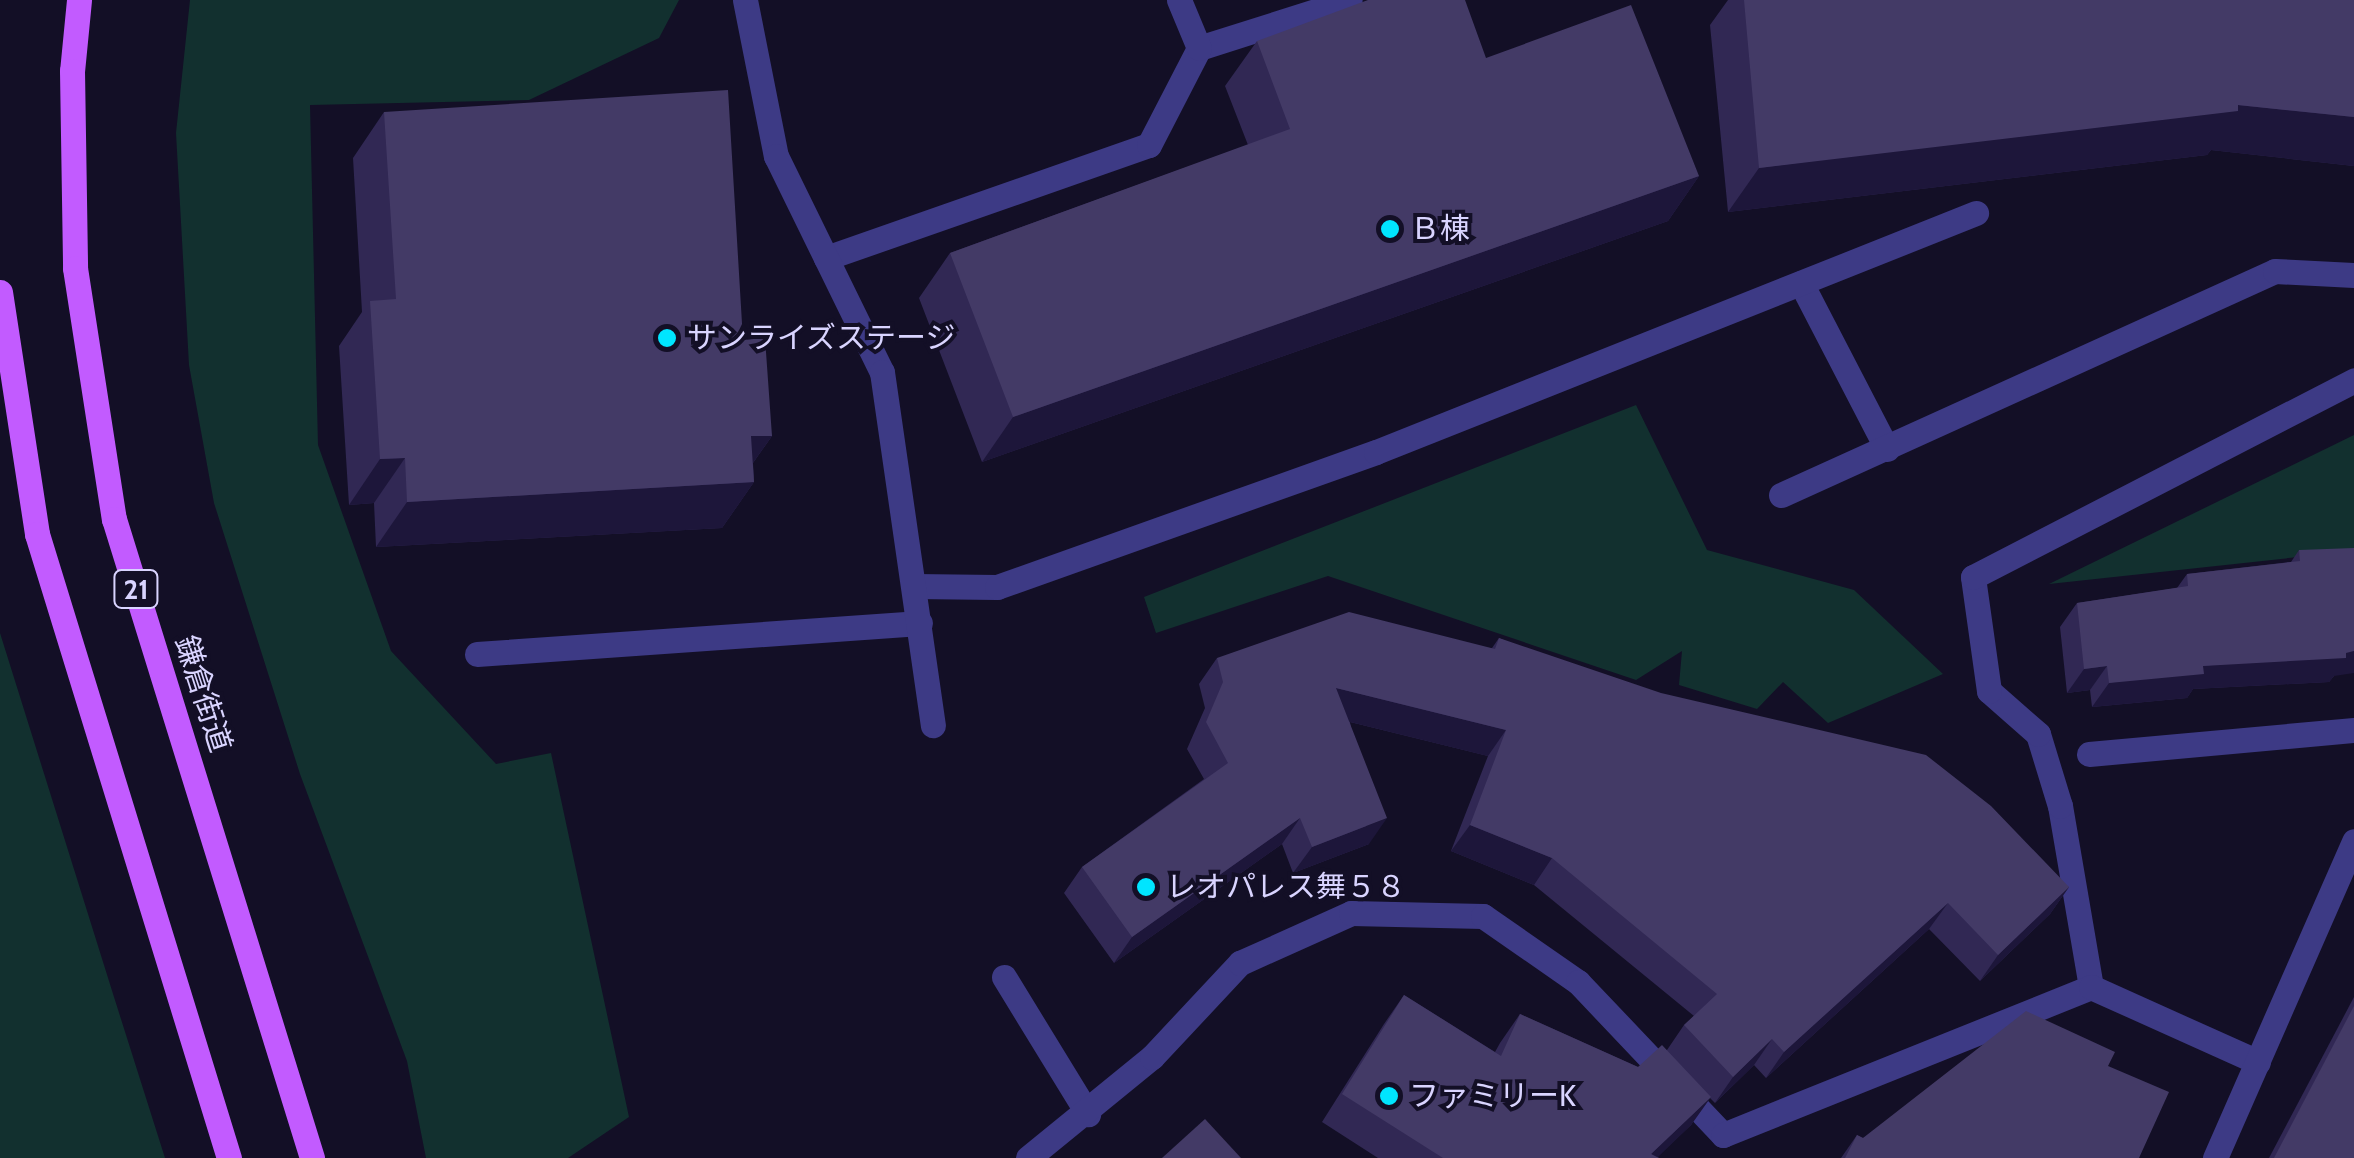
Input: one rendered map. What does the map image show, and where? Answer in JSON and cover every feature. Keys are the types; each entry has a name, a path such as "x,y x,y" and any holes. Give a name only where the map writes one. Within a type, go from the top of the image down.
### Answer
{"main road":[{"name":"鎌倉街道","path":"79,0 72,71 75,268 114,518 312,1158"},
{"path":"0,292 37,534 230,1158"}],"street":[{"path":"745,0 776,156 882,372 933,725"},
{"path":"1179,0 1198,48"},
{"path":"826,258 1149,145 1198,48 1350,0"},
{"path":"914,586 998,587 1376,452 1976,213"},
{"path":"1782,495 2276,271 2354,275"},
{"path":"1801,283 1886,448"},
{"path":"2091,987 2060,806 2038,734 1989,691 1973,577 2354,380"},
{"path":"478,654 920,623"},
{"path":"2088,754 2354,730"},
{"path":"2215,1158 2354,841"},
{"path":"1028,1158 1088,1114 1240,963 1351,914 1483,916 1578,982 1723,1135 2091,987 2258,1062"},
{"path":"1004,977 1088,1114"}],"green space":[{"path":"190,0 679,0 659,38 529,100 310,105 318,445 391,651 496,764 551,753 629,1117 568,1158 426,1158 407,1061 300,774 214,503 189,365 176,133"},
{"path":"1636,405 1707,550 1854,590 1943,674 1828,723 1783,682 1757,709 1679,685 1682,651 1636,680 1328,576 1156,633 1144,597"},
{"path":"2354,435 2354,551 2049,584"},
{"path":"0,633 114,997 165,1158 0,1158"}],"building":[{"path":"1368,0 1465,0 1486,58 1631,5 1699,176 1013,417 950,253 1290,129 1257,41"},
{"path":"1744,0 2354,0 2354,117 2238,105 2238,111 1759,168"},
{"name":"サンライズステージ","path":"728,90 743,340 765,338 772,436 751,436 754,482 407,502 405,458 380,459 370,301 396,299 384,112"},
{"path":"2354,548 2354,651 2346,653 2346,658 2203,666 2204,674 2109,683 2107,666 2084,669 2077,603 2188,586 2187,574 2300,561 2299,550"},
{"path":"1349,612 1495,649 1499,638 1661,693 1926,755 1991,806 2069,887 1998,955 1948,903 1784,1052 1772,1039 1733,1077 1684,1025 1717,994 1552,858 1470,825 1506,730 1336,688 1387,818 1312,847 1300,818 1132,937 1082,867 1228,763 1206,722 1223,682 1217,658"},
{"path":"1404,995 1501,1056 1520,1014 1638,1067 1662,1045 1711,1097 1651,1154 1659,1158 1443,1158 1342,1094"},
{"path":"2354,1006 2354,1158 2274,1158"},
{"path":"2026,1011 2115,1052 2108,1066 2169,1092 2139,1158 1845,1158 1857,1135 1863,1138"},
{"path":"1205,1119 1241,1158 1162,1158"}],"place":[{"name":"Ｂ棟","path":"1390,229"},
{"name":"サンライズステージ","path":"667,338"},
{"name":"レオパレス舞５８","path":"1146,887"},
{"name":"ファミリーK","path":"1389,1096"}]}
